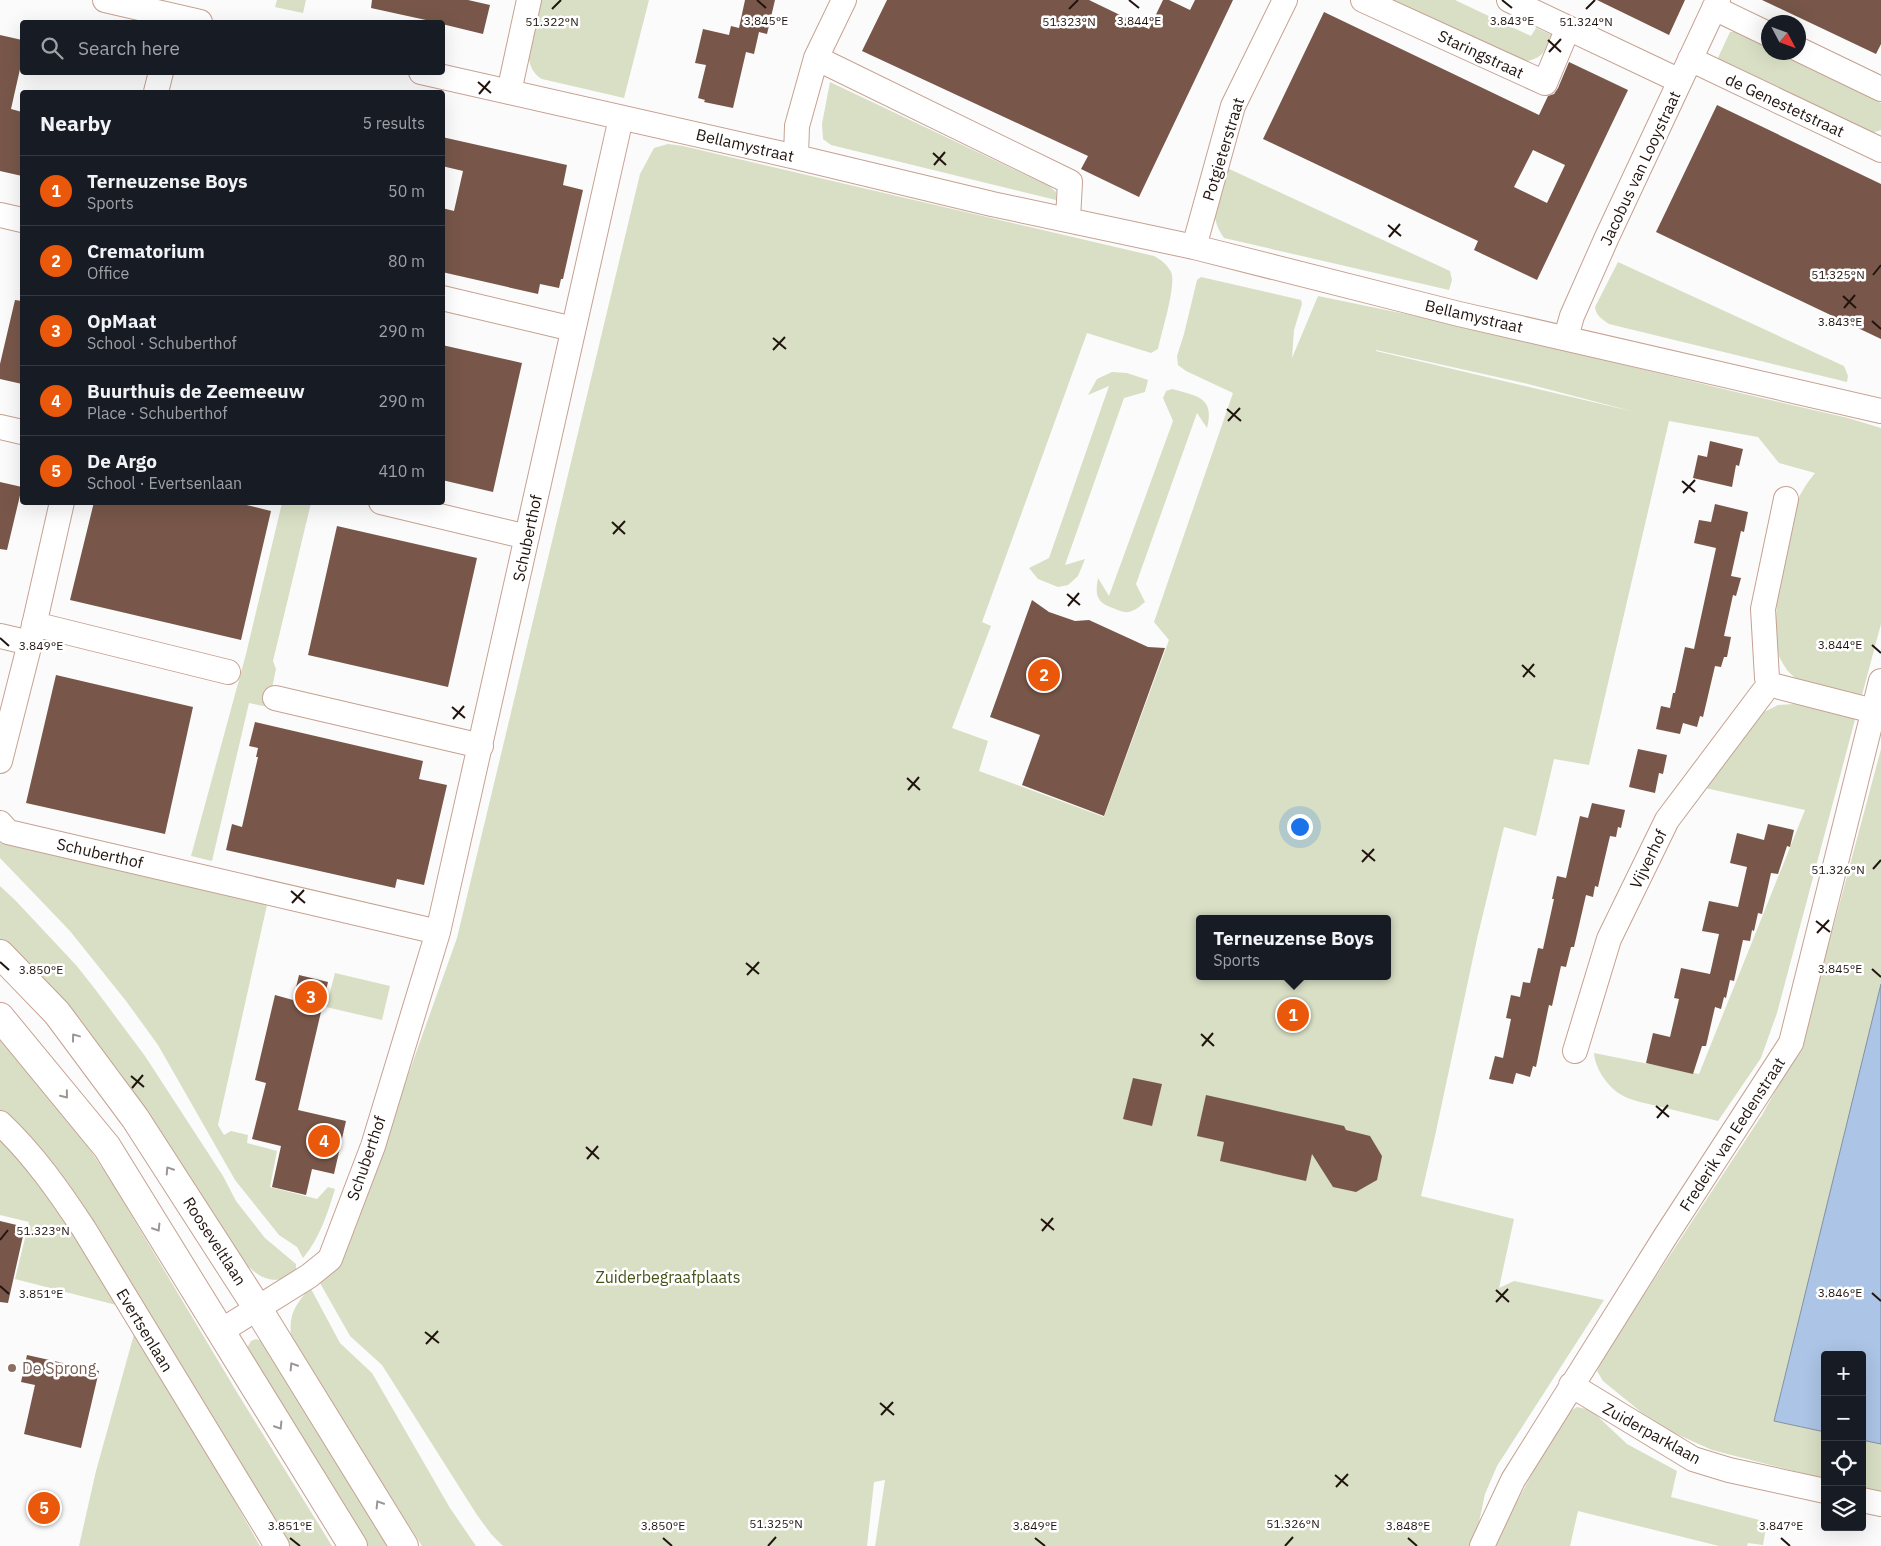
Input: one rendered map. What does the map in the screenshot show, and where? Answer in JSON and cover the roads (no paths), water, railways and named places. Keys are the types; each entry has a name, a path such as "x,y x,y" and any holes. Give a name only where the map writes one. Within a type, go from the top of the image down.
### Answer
{"main road":[{"name":"Rooseveltlaan","path":"0,954 56,1013 136,1118 258,1309 404,1546"},
{"path":"0,1017 107,1146 353,1546"}],"street":[{"path":"106,0 174,20"},
{"path":"509,92 529,0"},
{"path":"796,157 798,126 816,58 844,0"},
{"name":"Potgieterstraat","path":"1194,247 1233,106 1285,0"},
{"name":"Staringstraat","path":"1363,0 1545,83 1568,28"},
{"path":"1509,0 1680,81"},
{"path":"1716,4 1761,30"},
{"name":"Jacobus van Looystraat","path":"1566,337 1576,307 1716,4"},
{"path":"1806,53 1881,89"},
{"path":"816,58 1070,182 1068,219"},
{"name":"de Genestetstraat","path":"1690,60 1881,150"},
{"path":"156,90 160,75"},
{"name":"Bellamystraat","path":"434,75 796,157 992,204 1194,247 1458,314 1566,337 1881,411"},
{"name":"Schuberthof","path":"221,1331 309,1276 330,1259 373,1146 438,932 621,118"},
{"path":"0,215 20,220"},
{"path":"445,299 573,329"},
{"path":"0,427 20,432"},
{"path":"1786,500 1763,609 1769,685 1877,712"},
{"path":"0,762 61,505"},
{"path":"394,505 527,537"},
{"path":"0,636 32,633 228,672"},
{"name":"Frederik van Eedenstraat","path":"1482,1546 1513,1480 1571,1385 1791,1043 1877,712 1881,681"},
{"name":"Vijverhof","path":"1575,1051 1609,939 1667,820 1769,685"},
{"path":"275,698 481,746"},
{"name":"Schuberthof","path":"0,823 8,832 438,932"},
{"name":"Evertsenlaan","path":"0,1123 52,1181 84,1229 277,1546"},
{"name":"Zuiderparklaan","path":"1571,1385 1693,1459 1728,1470 1821,1490"},
{"path":"1866,1501 1881,1504"}],"water":[{"path":"1881,984 1881,1444 1866,1441 1866,1351 1821,1351 1821,1431 1774,1421"}],"place":[{"name":"Crematorium","path":"1044,675"},
{"name":"OpMaat","path":"311,997"},
{"name":"Terneuzense Boys","path":"1293,1015"},
{"name":"Buurthuis de Zeemeeuw","path":"324,1141"},
{"name":"De Sprong","path":"12,1368"},
{"name":"De Argo","path":"44,1508"}],"park label":[{"name":"Zuiderbegraafplaats","path":"668,1277"}]}
